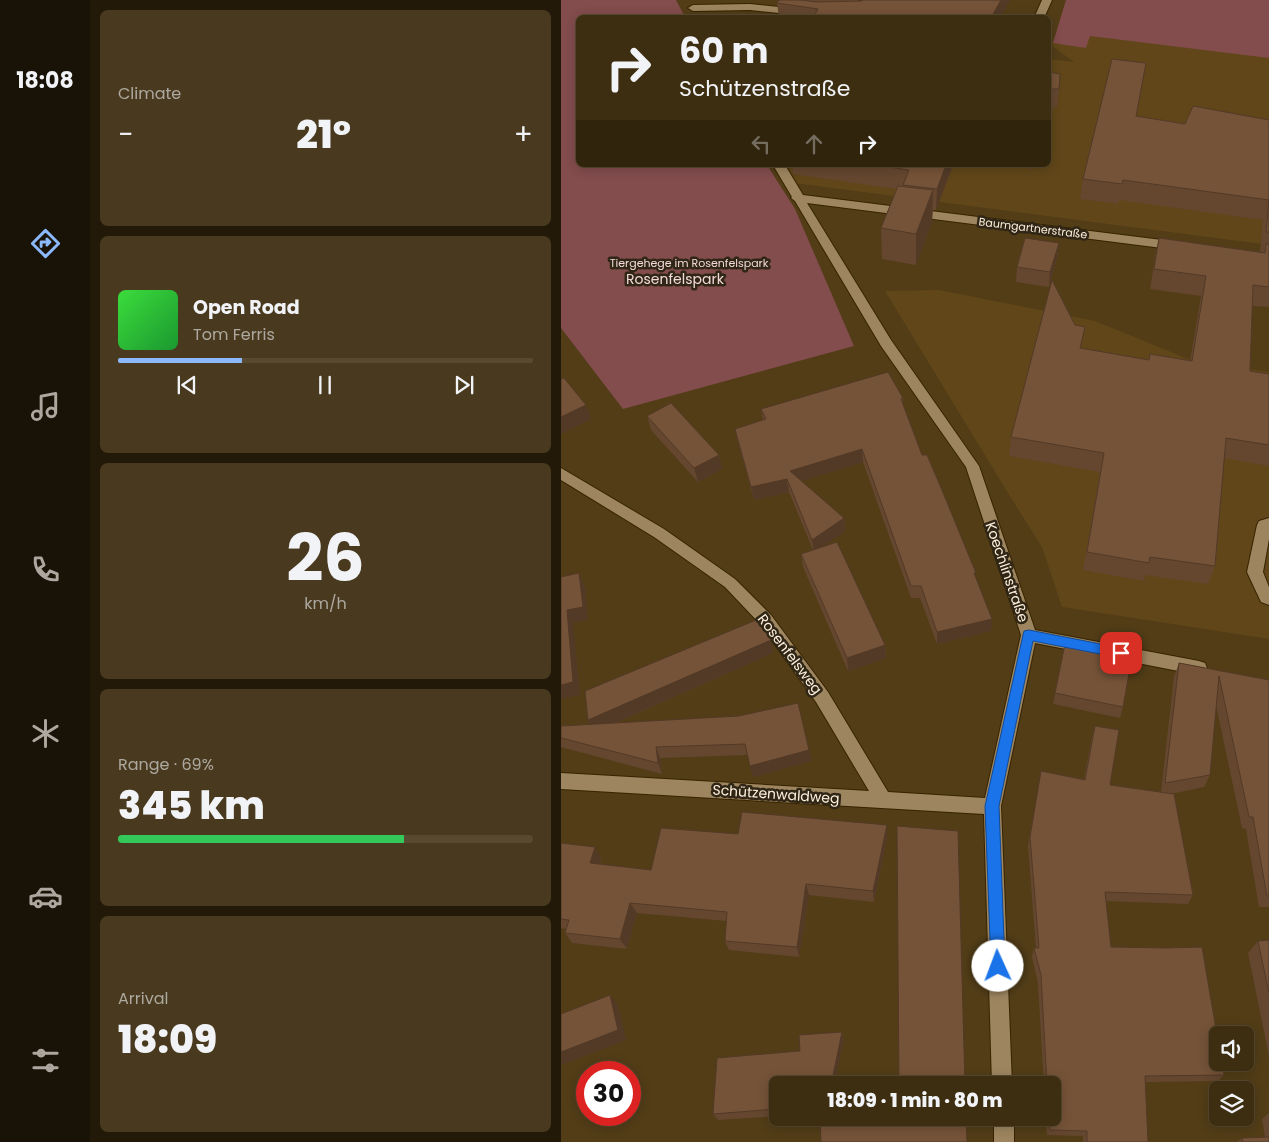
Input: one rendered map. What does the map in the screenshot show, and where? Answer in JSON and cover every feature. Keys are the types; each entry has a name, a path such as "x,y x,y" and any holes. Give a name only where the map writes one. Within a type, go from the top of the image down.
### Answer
{"street":[{"path":"1040,15 1047,0"},
{"path":"691,4 809,13"},
{"name":"Koechlinstraße","path":"780,167 886,343 971,466 1029,635 992,806 1002,1076"},
{"name":"Baumgartnerstraße","path":"797,198 1191,248"},
{"name":"Rosenfelsweg","path":"561,473 659,533 730,583 766,620 822,697 884,801"},
{"path":"1269,524 1264,525 1255,572 1266,598 1269,599"},
{"path":"1029,635 1211,671"},
{"name":"Schützenwaldweg","path":"561,781 992,806"},
{"path":"1003,1126 1004,1142"}],"shaded area":[{"path":"1066,0 1269,0 1269,245 794,183 788,167 1051,167 1051,59 1074,62 1052,46"},
{"path":"939,290 1095,321 1191,360 1269,372 1269,639 1062,607 1042,547 885,291"}],"green space":[{"name":"Rosenfelspark","path":"561,0 676,0 684,15 576,15 576,167 768,167 795,209 854,346 623,409 561,328"},
{"path":"1066,0 1269,0 1269,58 1090,36 1086,48 1053,43"}],"building":[{"path":"779,0 817,2 862,0 1001,0 993,15 815,15 818,9 777,3"},
{"path":"1112,59 1146,63 1136,116 1185,124 1193,106 1269,120 1269,200 1123,180 1122,184 1083,179"},
{"path":"1051,72 1060,74 1059,89 1051,89"},
{"path":"889,167 945,167 937,189 903,185 909,170"},
{"path":"898,186 933,190 916,234 881,228"},
{"path":"1269,200 1269,232 1266,232"},
{"path":"1025,238 1059,243 1050,272 1017,267"},
{"path":"1159,238 1265,253 1266,244 1269,244 1269,287 1253,285 1250,371 1269,374 1269,445 1226,438 1215,566 1150,557 1149,563 1087,552 1104,453 1011,437 1052,280 1075,325 1085,327 1080,348 1149,360 1150,354 1192,361 1206,276 1154,269"},
{"path":"888,372 903,398 901,399 922,455 927,455 942,490 976,573 974,573 992,619 937,632 921,586 911,586 862,449 790,471 844,518 812,540 787,479 751,487 735,429 766,419 761,409"},
{"path":"564,378 586,405 561,417 561,379"},
{"path":"671,403 719,455 694,468 647,416"},
{"path":"837,542 885,645 847,658 801,554"},
{"path":"579,573 583,607 567,610 573,682 561,685 561,577"},
{"path":"761,618 771,640 588,720 585,691"},
{"path":"1065,644 1132,657 1123,707 1055,693"},
{"path":"1179,663 1269,680 1269,896 1267,896 1253,817 1249,817 1219,676 1210,775 1165,783"},
{"path":"798,703 809,750 750,766 745,744 656,747 658,763 561,738 561,726 739,716"},
{"path":"1095,726 1119,730 1110,785 1174,794 1193,895 1105,892 1111,947 1202,947 1215,1026 1209,1026 1209,1071 1223,1071 1224,1075 1145,1076 1148,1142 1087,1142 1087,1131 1050,1130 1050,1126 1061,1126 1061,1076 1047,1076 1041,975 1034,948 1039,948 1030,837 1041,771 1085,780"},
{"path":"742,812 887,825 873,891 806,884 797,947 725,941 727,912 630,903 620,939 565,933 569,920 561,919 561,843 595,847 590,863 651,870 661,828 738,834"},
{"path":"897,826 958,831 965,1076 899,1076"},
{"path":"1269,940 1269,993 1258,941"},
{"path":"610,995 618,1030 561,1052 561,1014"},
{"path":"842,1032 833,1076 769,1076 769,1110 713,1114 717,1058 800,1051 799,1035"},
{"path":"820,1126 966,1126 967,1142 821,1142"},
{"path":"1269,1137 1269,1142 1243,1142 1242,1138"}],"route":[{"path":"998,966 992,806 1029,635 1121,653"}],"park label":[{"name":"Tiergehege im Rosenfelspark","path":"689,263"}]}
